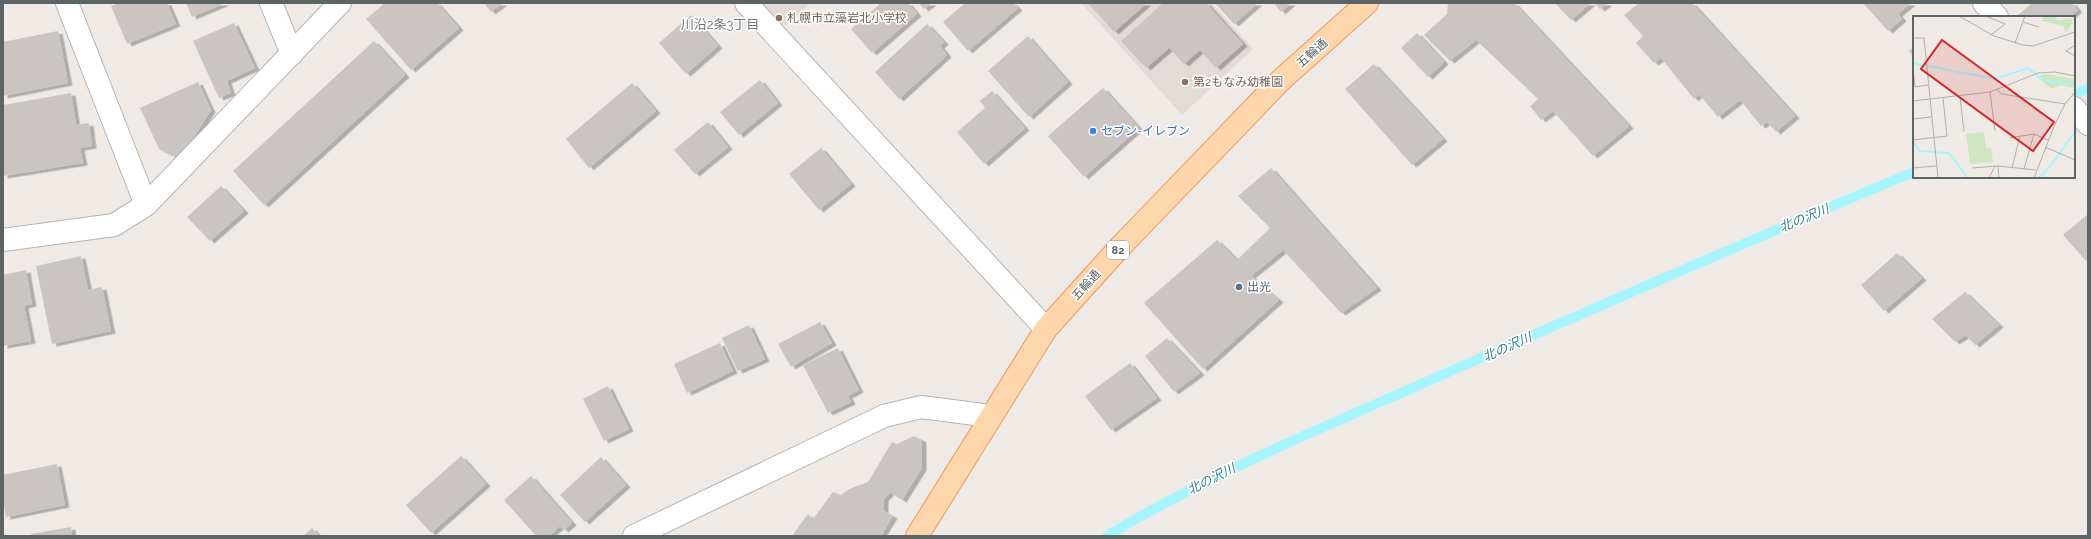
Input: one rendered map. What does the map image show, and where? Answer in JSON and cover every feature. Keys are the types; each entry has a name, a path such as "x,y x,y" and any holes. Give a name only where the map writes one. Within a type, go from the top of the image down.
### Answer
{"main road":[{"name":"五輪通","path":"917,536 1046,329 1120,247 1281,80 1367,3"}],"street":[{"path":"67,3 146,205"},
{"path":"271,3 292,54"},
{"path":"3,240 114,225 146,205 340,3"},
{"path":"746,3 1046,329"},
{"path":"1984,3 1995,16"},
{"path":"2075,109 2088,124"},
{"path":"634,536 884,416 921,406 991,416"}],"shaded area":[{"name":"札幌市立藻岩北小学校","path":"752,3 811,3 777,33"},
{"name":"第2もなみ幼稚園","path":"1081,3 1212,3 1253,49 1182,115"}],"building":[{"path":"119,3 167,3 176,24 127,44 111,6"},
{"path":"186,3 225,3 192,17"},
{"path":"385,3 437,3 459,28 411,70 366,19"},
{"path":"484,3 503,3 491,12"},
{"path":"881,3 908,3 917,14 872,53 851,29"},
{"path":"919,3 932,3 924,9"},
{"path":"965,3 1013,3 1018,8 968,51 943,22"},
{"path":"1088,3 1147,3 1114,32"},
{"path":"1163,3 1206,3 1243,44 1216,68 1200,50 1184,64 1169,48 1146,68 1121,41"},
{"path":"1215,3 1258,3 1234,24"},
{"path":"1274,3 1291,3 1281,12"},
{"path":"1448,3 1514,3 1629,126 1593,156 1553,111 1541,120 1530,106 1538,99 1476,40 1450,61 1424,35 1447,14"},
{"path":"1555,3 1591,3 1571,20"},
{"path":"1595,3 1608,3 1600,9"},
{"path":"1639,3 1692,3 1795,116 1776,132 1767,122 1761,126 1740,100 1718,117 1699,94 1694,99 1661,58 1654,63 1636,43 1643,36 1624,15"},
{"path":"1911,3 1898,14 1902,19 1888,31 1864,4"},
{"path":"2032,3 2072,3 2078,10 2070,16 2018,15"},
{"path":"691,15 718,46 686,74 659,43"},
{"path":"234,23 255,68 227,81 231,93 219,98 193,41"},
{"path":"927,24 944,42 940,46 947,55 899,99 875,72"},
{"path":"58,31 68,83 3,96 3,42"},
{"path":"1417,33 1444,62 1428,77 1401,48"},
{"path":"1028,36 1068,82 1029,117 988,71"},
{"path":"374,41 405,75 264,205 233,171"},
{"path":"1913,48 1913,57 1909,51"},
{"path":"1374,64 1443,139 1412,165 1345,89"},
{"path":"760,80 778,103 739,135 720,112"},
{"path":"198,82 211,110 185,151 174,156 159,149 140,108"},
{"path":"632,83 656,111 589,168 566,139"},
{"path":"1103,88 1139,128 1084,177 1048,136"},
{"path":"992,91 1025,128 984,164 957,132 985,108 980,101"},
{"path":"71,93 76,125 89,123 92,146 80,148 83,163 3,176 3,105"},
{"path":"708,122 728,147 695,174 674,150"},
{"path":"821,148 851,184 819,210 789,174"},
{"path":"1271,168 1377,288 1341,313 1283,250 1251,276 1279,300 1203,369 1144,303 1217,240 1237,260 1270,228 1238,196"},
{"path":"221,186 244,211 210,241 187,217"},
{"path":"2088,214 2088,261 2087,262 2063,235"},
{"path":"1897,253 1922,278 1884,311 1861,285"},
{"path":"81,256 88,290 102,287 111,331 52,344 36,266"},
{"path":"26,270 32,304 24,306 31,341 3,346 3,275"},
{"path":"1965,292 1999,325 1975,345 1966,335 1955,342 1932,319"},
{"path":"820,322 832,343 791,367 778,344"},
{"path":"749,325 765,359 738,371 722,338"},
{"path":"1167,338 1200,373 1174,392 1145,356"},
{"path":"720,343 733,371 687,393 674,364"},
{"path":"838,348 859,390 848,396 851,402 828,413 803,365"},
{"path":"1130,363 1157,398 1111,430 1085,396"},
{"path":"608,386 629,429 604,441 583,399"},
{"path":"914,436 922,440 922,468 902,500 890,492 884,499 884,511 893,516 881,536 792,536 808,514 813,519 833,492 841,495 849,489 868,482 892,442 897,444"},
{"path":"461,456 486,484 431,533 406,505"},
{"path":"601,457 626,485 585,522 560,495"},
{"path":"57,464 65,505 6,517 3,501 3,475"},
{"path":"531,476 572,523 564,530 560,526 549,536 536,536 504,500"},
{"path":"71,527 72,536 31,536 31,534"},
{"path":"312,528 319,536 303,536"}],"waterway":[{"name":"北の沢川","path":"2075,94 2088,88"},
{"name":"北の沢川","path":"1107,536 1189,490 1315,431 1678,272 1913,172"}],"place":[{"name":"札幌市立藻岩北小学校","path":"779,18"},
{"name":"第2もなみ幼稚園","path":"1185,82"},
{"name":"セブン-イレブン","path":"1093,131"},
{"name":"出光","path":"1239,287"}],"district":[{"name":"川沿2条3丁目","path":"720,24"}]}
